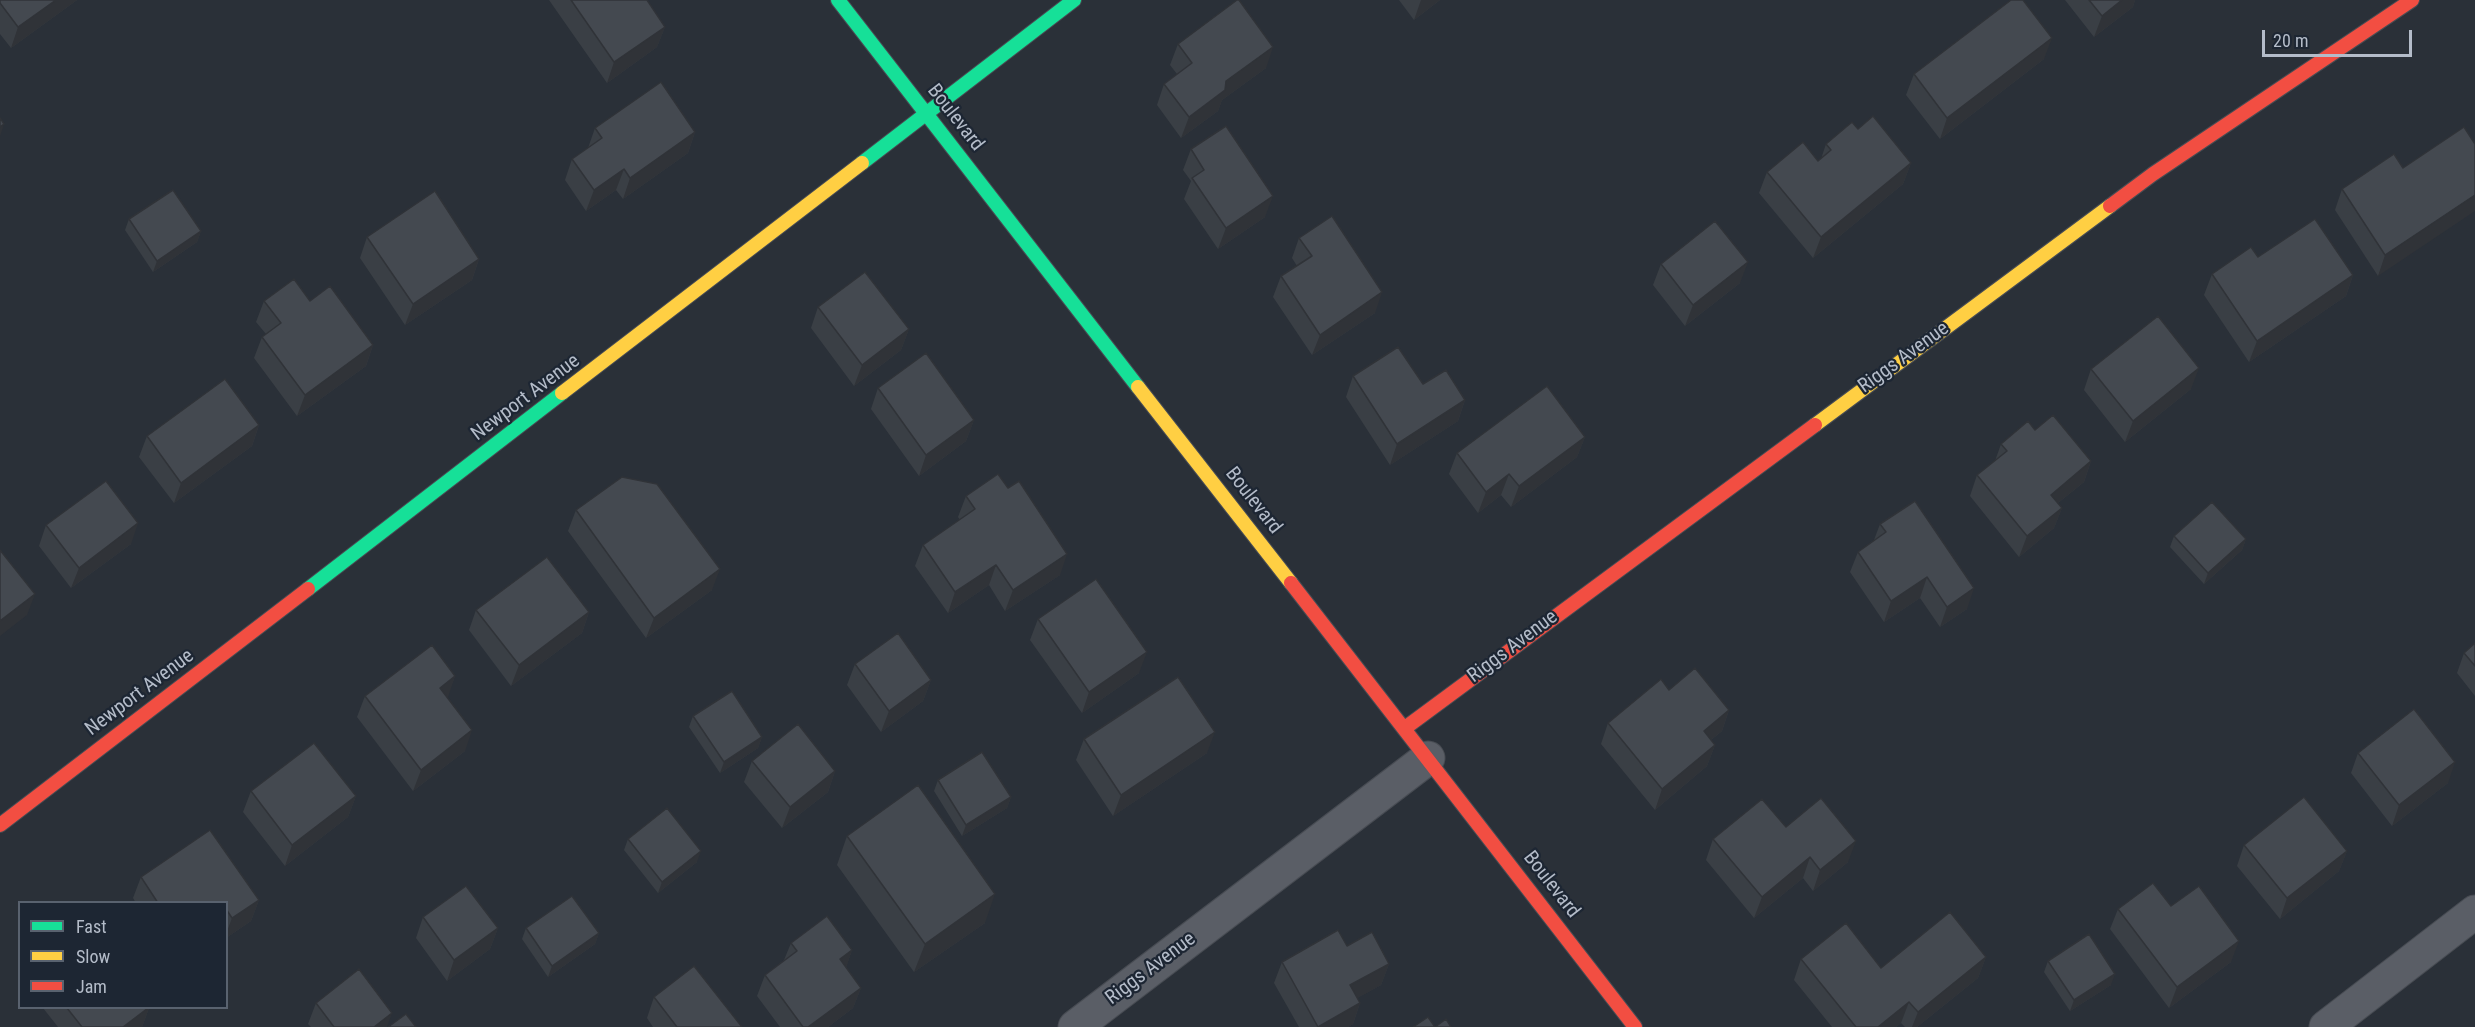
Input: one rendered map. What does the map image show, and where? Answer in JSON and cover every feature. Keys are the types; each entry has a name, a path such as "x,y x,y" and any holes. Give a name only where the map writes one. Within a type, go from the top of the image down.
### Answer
{"street":[{"name":"Boulevard","path":"838,0 1635,1027"},
{"name":"Newport Avenue","path":"0,825 1074,0"},
{"name":"Riggs Avenue","path":"1405,728 2153,174 2412,0"},
{"name":"Riggs Avenue","path":"1075,1027 1428,758"},
{"path":"2326,1027 2475,912"}],"building":[{"path":"0,0 56,0 18,27"},
{"path":"571,0 647,0 665,27 614,62"},
{"path":"1237,0 1273,47 1226,81 1225,90 1189,117 1164,84 1192,63 1178,44"},
{"path":"2011,0 2023,0 2052,38 1947,118 1914,74"},
{"path":"2089,0 2122,0 2102,16"},
{"path":"661,82 695,132 630,178 624,169 594,190 572,159 602,138 595,128"},
{"path":"1873,116 1911,163 1821,237 1767,172 1803,142 1818,161 1831,150 1826,144 1852,122 1858,129"},
{"path":"1226,126 1273,196 1226,228 1192,178 1204,170 1191,149"},
{"path":"2464,127 2475,144 2475,195 2385,255 2342,189 2394,154 2403,168"},
{"path":"173,190 201,231 157,261 129,219"},
{"path":"435,191 479,259 413,304 367,237"},
{"path":"1332,216 1382,292 1320,335 1281,276 1312,256 1299,238"},
{"path":"2315,219 2353,275 2257,341 2212,274 2251,247 2258,257"},
{"path":"1715,221 1748,262 1693,305 1661,264"},
{"path":"865,272 909,329 862,365 818,307"},
{"path":"294,279 310,301 330,286 373,345 305,395 262,337 281,323 264,301"},
{"path":"2158,316 2199,368 2133,421 2091,369"},
{"path":"1398,347 1423,384 1446,370 1465,400 1397,444 1353,376"},
{"path":"926,353 974,420 926,455 878,388"},
{"path":"225,379 259,425 181,483 147,436"},
{"path":"1547,386 1585,437 1519,486 1509,474 1486,492 1457,453"},
{"path":"2053,415 2091,461 2051,495 2062,508 2027,536 1977,475 2007,451 2001,444 2028,421 2035,430"},
{"path":"998,474 1008,488 1019,481 1067,554 1013,590 996,565 955,592 923,545 975,509 966,496"},
{"path":"622,477 657,484 720,569 654,618 576,510"},
{"path":"106,481 138,523 79,568 46,525"},
{"path":"1915,501 1974,588 1947,607 1927,577 1891,601 1858,552 1886,532 1880,524"},
{"path":"2212,502 2246,539 2208,573 2174,536"},
{"path":"0,550 35,594 0,621"},
{"path":"547,557 589,612 519,665 476,610"},
{"path":"1096,579 1147,652 1089,692 1038,619"},
{"path":"898,633 931,680 889,711 855,664"},
{"path":"2475,643 2475,666 2464,653"},
{"path":"432,645 455,676 440,688 472,730 421,770 365,696"},
{"path":"1695,668 1729,710 1704,731 1715,745 1662,789 1608,723 1661,679 1669,690"},
{"path":"1178,677 1215,732 1121,795 1084,739"},
{"path":"732,691 762,737 724,762 693,716"},
{"path":"2414,709 2455,762 2399,805 2358,753"},
{"path":"798,724 835,771 790,807 752,761"},
{"path":"314,743 356,796 292,845 251,791"},
{"path":"982,752 1011,797 966,825 938,780"},
{"path":"918,785 995,894 925,944 847,836"},
{"path":"2304,797 2347,851 2287,898 2244,845"},
{"path":"1821,798 1856,841 1820,870 1810,857 1762,897 1713,839 1762,799 1786,827"},
{"path":"667,808 701,851 662,882 628,839"},
{"path":"210,830 259,900 232,918 228,912 228,901 157,901 141,877"},
{"path":"2153,883 2171,906 2199,886 2239,941 2177,987 2118,909"},
{"path":"466,886 498,928 454,960 423,917"},
{"path":"572,896 599,933 552,966 526,928"},
{"path":"1950,912 1986,957 1918,1012 1909,1002 1878,1027 1856,1027 1801,959 1846,923 1881,968"},
{"path":"827,916 852,950 840,959 861,988 808,1027 803,1027 765,975 797,951 791,943"},
{"path":"1338,930 1347,946 1372,932 1389,964 1350,985 1360,1003 1318,1027 1282,962"},
{"path":"2089,934 2115,974 2074,1000 2048,961"},
{"path":"694,966 742,1027 677,1027 654,997"},
{"path":"359,969 392,1013 374,1027 334,1027 316,1003"},
{"path":"68,1009 147,1009 123,1027 82,1027"},
{"path":"406,1014 416,1027 388,1027"},
{"path":"1428,1017 1435,1027 1413,1027"},
{"path":"1446,1019 1451,1027 1435,1027"}],"traffic: fast":[{"path":"838,0 1138,387"},
{"path":"862,163 1074,0"},
{"path":"308,589 562,393"}],"traffic: slow":[{"path":"562,393 862,163"},
{"path":"1815,425 2110,206"},
{"path":"1138,387 1291,583"}],"traffic: jam":[{"path":"2110,206 2153,174 2412,0"},
{"path":"1405,728 1815,425"},
{"path":"1291,583 1635,1027"},
{"path":"0,825 308,589"}]}
